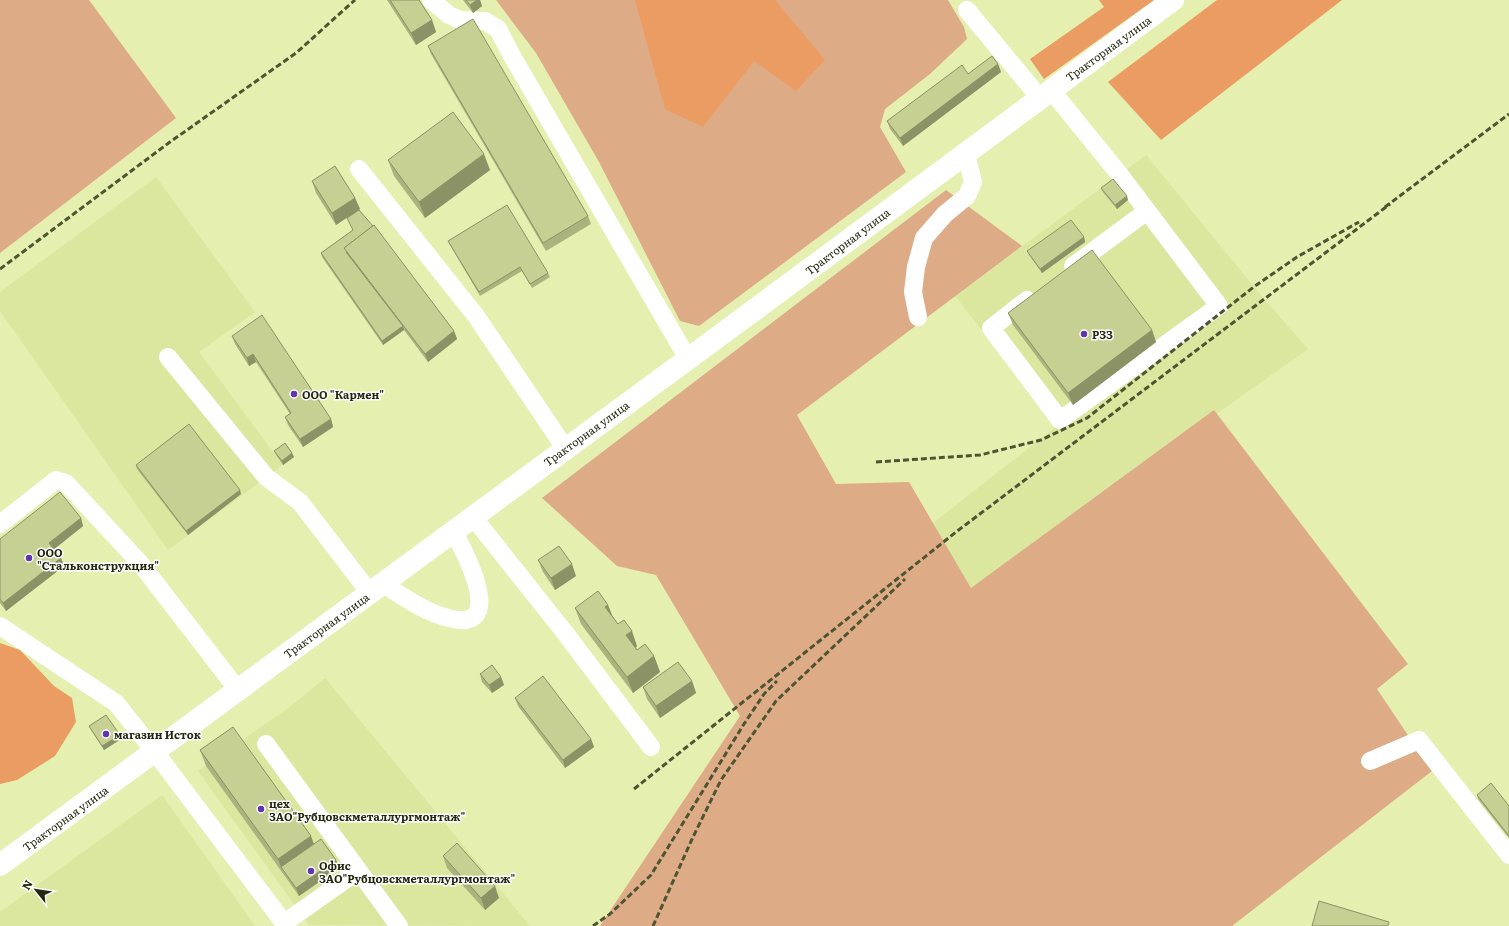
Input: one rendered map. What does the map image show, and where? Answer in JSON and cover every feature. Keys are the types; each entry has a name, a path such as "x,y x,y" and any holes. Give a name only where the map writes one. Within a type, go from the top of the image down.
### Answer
{"main road":[{"name":"Тракторная улица","path":"0,865 688,359 1172,0"}],"lane":[{"path":"431,0 449,15 460,20 485,21 498,29 512,56 688,359"},
{"path":"967,10 1120,175 1219,306 1060,420 991,328 1041,290"},
{"path":"918,317 913,292 916,267 924,238 945,214 967,196 973,182 966,153"},
{"path":"359,169 476,316 565,448"},
{"path":"1059,276 1147,211"},
{"path":"168,357 266,477 300,502 376,588 420,607 461,620 471,618 477,612 480,594 466,554 453,531"},
{"path":"0,524 56,480 66,483 140,563 238,690"},
{"path":"473,517 566,634 651,747"},
{"path":"0,626 116,703 284,922 358,871"},
{"path":"1370,761 1419,740 1509,856"},
{"path":"266,744 399,926"}],"shaded area":[{"path":"0,0 89,0 176,118 0,253"},
{"path":"496,0 948,0 964,27 967,39 930,74 885,109 880,127 906,172 699,326 680,321 599,162 536,53"},
{"path":"635,0 775,0 825,60 796,91 754,61 703,127 665,109"},
{"path":"1099,0 1154,0 1044,79 1030,59 1104,7"},
{"path":"1217,0 1342,0 1161,140 1108,82"},
{"path":"1146,155 1264,299 1308,349 971,588 933,523 1057,426 955,296"},
{"path":"156,177 255,312 199,352 283,465 168,550 0,311 0,292"},
{"path":"946,190 1022,246 797,415 836,484 909,482 971,588 1214,410 1408,664 1377,689 1432,771 1232,926 600,926 740,716 656,575 617,566 542,498"},
{"path":"0,643 20,650 54,686 72,698 76,722 55,756 17,780 0,784"},
{"path":"325,678 530,926 309,925 198,771 291,706"},
{"path":"162,795 255,926 0,926 0,912"}],"building":[{"path":"390,0 419,0 432,20 411,33"},
{"path":"466,0 477,0 470,5"},
{"path":"473,19 588,216 543,243 428,46"},
{"path":"992,56 998,64 900,138 887,121 962,65 968,74"},
{"path":"453,112 484,154 419,202 388,160"},
{"path":"335,166 355,198 332,213 312,181"},
{"path":"1113,179 1127,196 1115,205 1101,188"},
{"path":"507,205 548,273 530,284 520,267 479,292 448,241"},
{"path":"359,210 373,226 344,248 403,326 382,341 321,253 353,230 347,218"},
{"path":"1071,220 1084,237 1040,269 1027,251"},
{"path":"374,225 454,331 425,354 344,248"},
{"name":"РЗЗ","path":"1092,250 1152,330 1068,393 1008,313"},
{"name":"ООО \"Кармен\"","path":"262,315 331,419 300,439 285,417 291,413 253,354 247,358 232,336"},
{"path":"189,424 240,490 186,531 136,465"},
{"path":"285,443 292,453 282,461 274,451"},
{"name":"ООО \"Стальконструкция\"","path":"60,492 81,518 49,543 61,558 3,603 0,599 0,539"},
{"path":"559,546 572,564 551,578 538,560"},
{"path":"598,591 608,605 605,607 618,624 624,620 632,631 626,635 637,650 645,644 654,656 627,677 575,608"},
{"path":"678,662 692,681 656,706 643,687"},
{"path":"492,665 501,677 489,685 480,674"},
{"path":"543,676 591,739 563,760 515,698"},
{"name":"магазин Исток","path":"106,715 120,735 102,746 89,726"},
{"name":"цех ЗАО\"Рубцовскметаллургмонтаж\"","path":"233,727 311,836 278,859 200,750"},
{"path":"1491,783 1509,806 1509,836 1477,795"},
{"name":"Офис ЗАО\"Рубцовскметаллургмонтаж\"","path":"321,839 336,860 296,888 281,867"},
{"path":"457,843 495,886 481,898 443,856"},
{"path":"1319,901 1389,922 1388,926 1312,926"}],"railway":[{"path":"0,269 170,142 296,53 355,0"},
{"path":"1385,207 1509,114"},
{"path":"634,789 956,532 1390,204"},
{"path":"876,462 980,455 1041,440 1087,418 1255,286 1297,257 1359,222"},
{"path":"653,926 693,837 721,780 776,701 905,579"},
{"path":"593,926 610,914 651,875 744,724 764,694 777,681"}],"place":[{"name":"РЗЗ","path":"1084,334"},
{"name":"ООО \"Кармен\"","path":"294,394"},
{"name":"ООО \"Стальконструкция\"","path":"29,558"},
{"name":"магазин Исток","path":"106,734"},
{"name":"цех ЗАО\"Рубцовскметаллургмонтаж\"","path":"261,809"},
{"name":"Офис ЗАО\"Рубцовскметаллургмонтаж\"","path":"311,871"}]}
